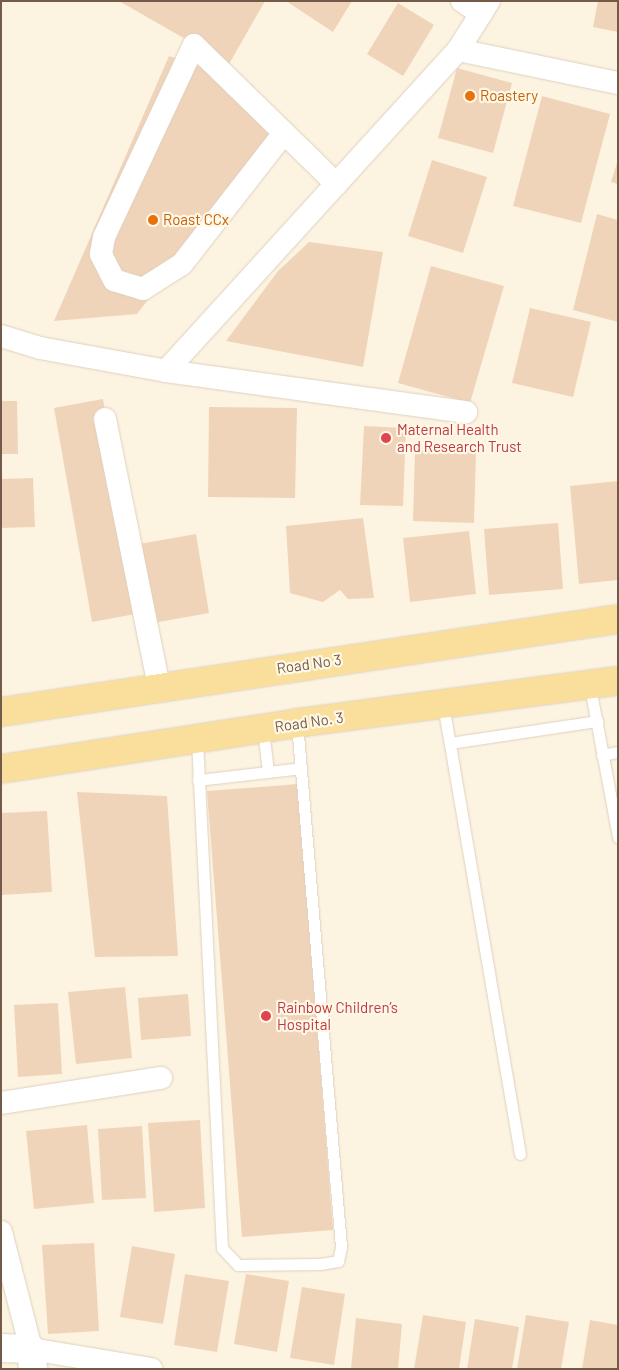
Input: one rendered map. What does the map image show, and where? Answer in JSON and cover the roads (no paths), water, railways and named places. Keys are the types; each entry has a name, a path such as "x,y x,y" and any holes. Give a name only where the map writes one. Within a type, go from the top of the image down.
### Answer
{"main road":[{"name":"Road No 3","path":"1,712 158,686 618,619"},
{"name":"Road No. 3","path":"1,769 297,723 590,687 618,681"}],"street":[{"path":"166,372 458,50 485,7 462,1"},
{"path":"284,133 182,264 143,289 114,280 101,254 104,237 194,45 284,133 336,184"},
{"path":"458,50 618,83"},
{"path":"1,336 40,348 166,372 466,412"},
{"path":"105,418 158,686"},
{"path":"1,1103 161,1078"},
{"path":"1,1232 32,1359"},
{"path":"1,1348 32,1359 151,1369"}],"lane":[{"path":"590,687 618,836"},
{"path":"442,705 520,1154"},
{"path":"450,743 597,722"},
{"path":"197,740 219,1116 222,1248 238,1265 320,1264 338,1260 341,1247 297,723"},
{"path":"263,729 268,772"},
{"path":"602,755 618,752"},
{"path":"198,780 301,768"}],"place":[{"name":"Roastery","path":"470,96"},
{"name":"Roast CCx","path":"153,220"},
{"name":"Maternal Health and Research Trust","path":"386,438"},
{"name":"Rainbow Children’s Hospital","path":"266,1016"}]}
